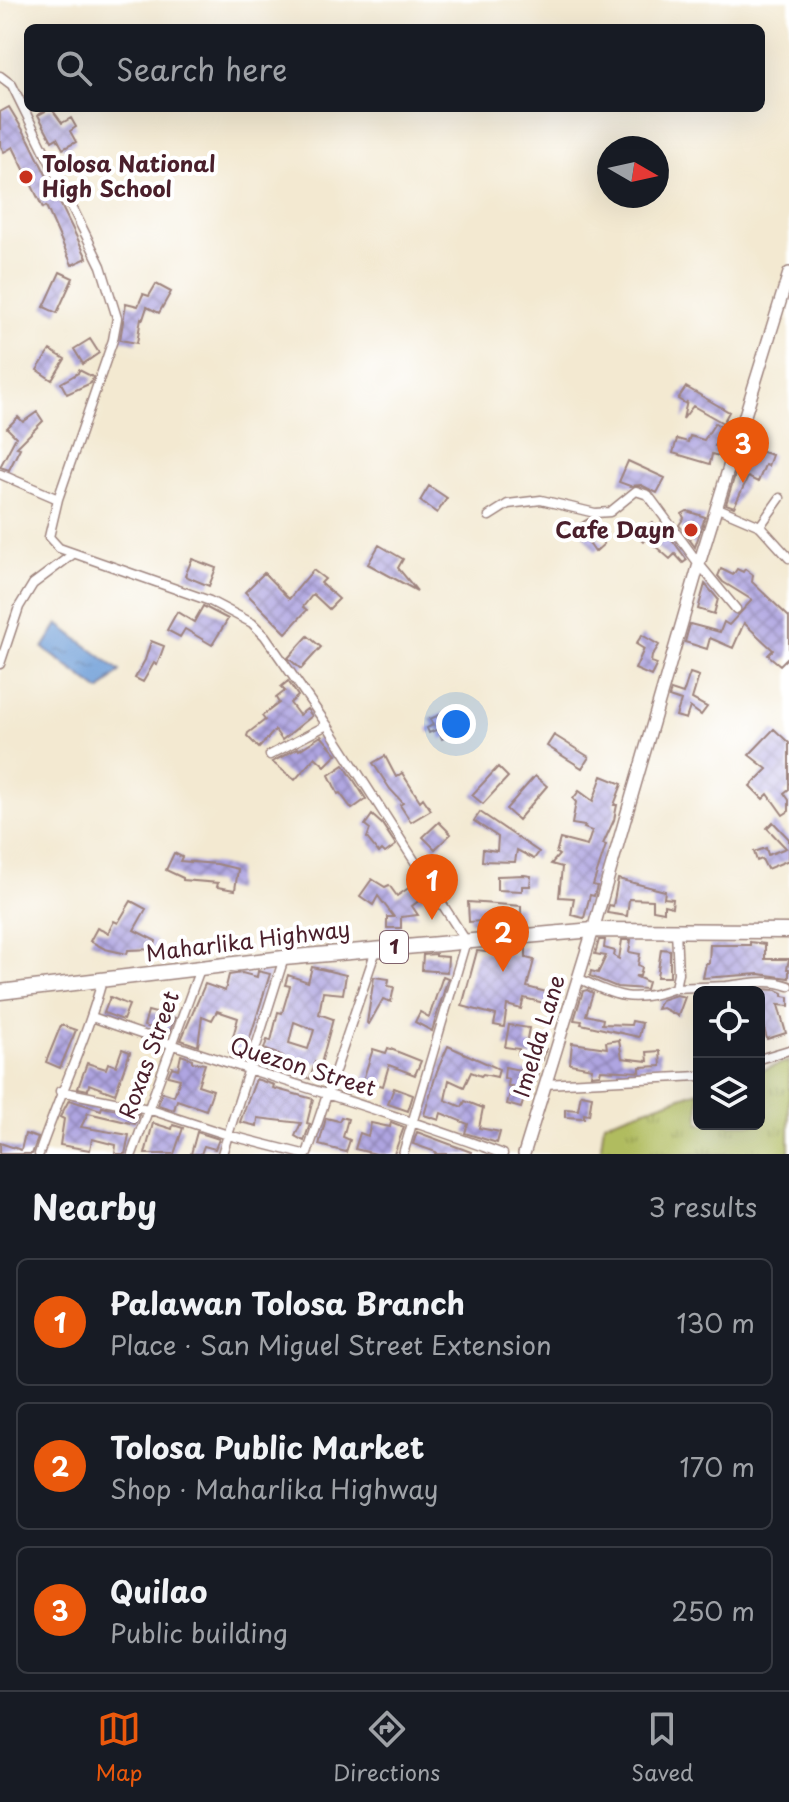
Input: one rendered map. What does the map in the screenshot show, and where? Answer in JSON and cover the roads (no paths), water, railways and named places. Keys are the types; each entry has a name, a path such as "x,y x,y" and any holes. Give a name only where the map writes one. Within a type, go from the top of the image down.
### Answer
{"highway":[{"name":"Maharlika Highway","path":"0,992 284,958 593,930 789,931"}],"street":[{"path":"0,76 12,85 24,109"},
{"path":"25,112 101,266 117,318 113,340 58,499 49,537 59,548 73,554 210,601 252,623 265,636 327,725 466,941 403,1154"},
{"name":"Imelda Lane","path":"524,1154 789,273"},
{"path":"0,474 58,499"},
{"path":"489,516 508,504 541,500 595,513 610,512 636,491 648,495 736,609"},
{"path":"760,526 780,498"},
{"path":"718,508 760,526 789,558"},
{"path":"0,664 19,607 33,584 73,554"},
{"path":"270,755 327,725"},
{"path":"675,988 678,973 676,930"},
{"path":"60,1091 148,1109 228,1135 305,1154 376,949"},
{"path":"222,1154 284,958"},
{"name":"Roxas Street","path":"132,1154 200,969"},
{"path":"578,978 609,993 648,998 675,988 756,982 789,986"},
{"path":"40,1154 60,1091 92,1017 102,981"},
{"name":"Quezon Street","path":"92,1017 171,1046 414,1121 503,1154"},
{"path":"762,1058 789,1050"},
{"path":"545,1084 693,1076"}],"water":[{"path":"58,624 120,671 100,691 43,648"}],"place":[{"name":"Tolosa National High School","path":"26,177"},
{"name":"Quilao","path":"743,483"},
{"name":"Cafe Dayn","path":"691,530"},
{"name":"Palawan Tolosa Branch","path":"432,920"},
{"name":"Tolosa Public Market","path":"503,972"}]}
